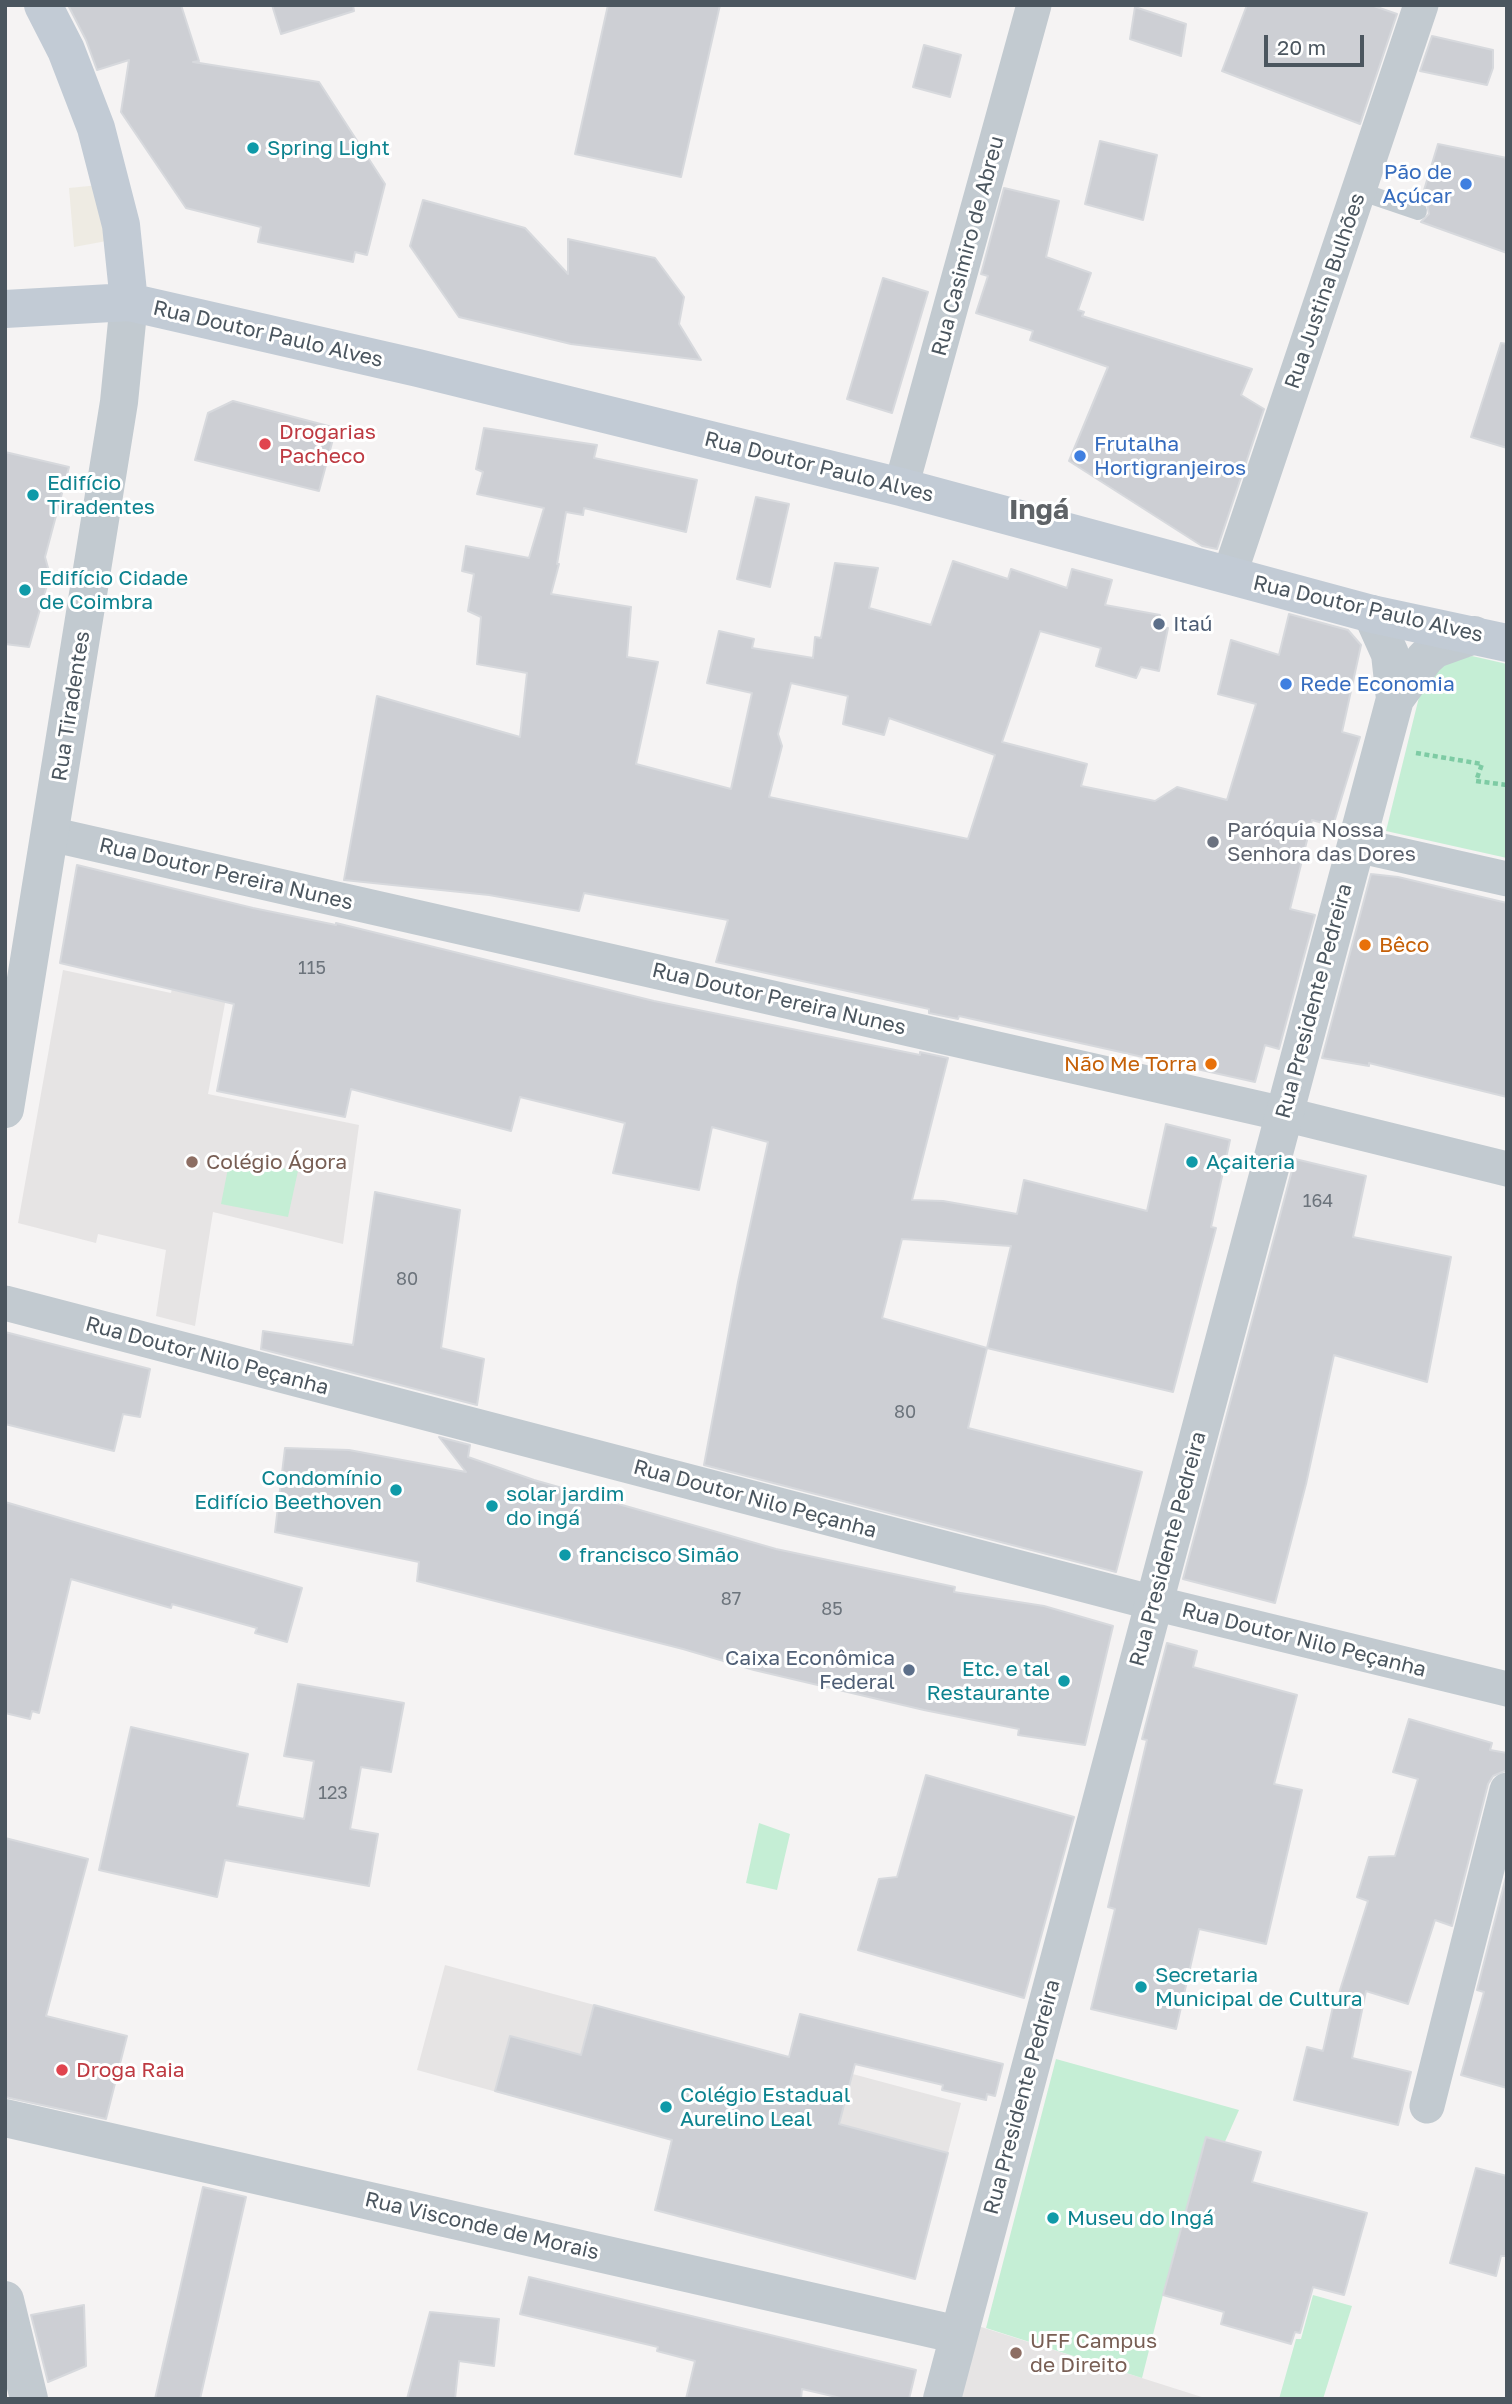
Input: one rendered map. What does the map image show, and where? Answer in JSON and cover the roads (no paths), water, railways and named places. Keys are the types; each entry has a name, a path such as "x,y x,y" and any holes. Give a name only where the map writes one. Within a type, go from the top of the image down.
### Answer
{"main road":[{"path":"43,5 66,50 96,128 121,225 129,302"},
{"name":"Rua Doutor Paulo Alves","path":"5,309 129,302 418,368 901,487 1372,614 1490,639"}],"street":[{"name":"Rua Casimiro de Abreu","path":"901,487 1034,5"},
{"name":"Rua Justina Bulhões","path":"1229,576 1421,5"},
{"name":"Rua Tiradentes","path":"5,1110 119,402 129,302"},
{"name":"Rua Presidente Pedreira","path":"1372,614 1390,654 1395,699"},
{"name":"Rua Presidente Pedreira","path":"942,2399 1395,699 1425,658 1436,649 1490,639"},
{"name":"Rua Doutor Pereira Nunes","path":"51,834 1284,1114 1507,1169"},
{"path":"1356,845 1507,879"},
{"name":"Rua Doutor Nilo Peçanha","path":"5,1303 1154,1604 1507,1689"},
{"path":"1427,2106 1507,1790"},
{"name":"Rua Visconde de Morais","path":"5,2118 958,2334"},
{"path":"5,2300 29,2399"}],"lane":[{"path":"1359,191 1418,211"}],"place":[{"name":"Spring Light","path":"253,148"},
{"name":"Pão de Açúcar","path":"1466,184"},
{"name":"Drogarias Pacheco","path":"265,444"},
{"name":"Frutalha Hortigranjeiros","path":"1080,456"},
{"name":"Edifício Tiradentes","path":"33,495"},
{"name":"Edifício Cidade de Coimbra","path":"25,590"},
{"name":"Itaú","path":"1159,624"},
{"name":"Rede Economia","path":"1286,684"},
{"name":"Paróquia Nossa Senhora das Dores","path":"1213,842"},
{"name":"Bêco","path":"1365,945"},
{"name":"Não Me Torra","path":"1211,1064"},
{"name":"Colégio Ágora","path":"192,1162"},
{"name":"Açaiteria","path":"1192,1162"},
{"name":"Condomínio Edifício Beethoven","path":"396,1490"},
{"name":"solar jardim do ingá","path":"492,1506"},
{"name":"francisco Simão","path":"565,1555"},
{"name":"Caixa Econômica Federal","path":"909,1670"},
{"name":"Etc. e tal Restaurante","path":"1064,1681"},
{"name":"Secretaria Municipal de Cultura","path":"1141,1987"},
{"name":"Droga Raia","path":"62,2070"},
{"name":"Colégio Estadual Aurelino Leal","path":"666,2107"},
{"name":"Museu do Ingá","path":"1053,2218"},
{"name":"UFF Campus de Direito","path":"1016,2353"}],"district":[{"name":"Ingá","path":"1039,510"}]}
